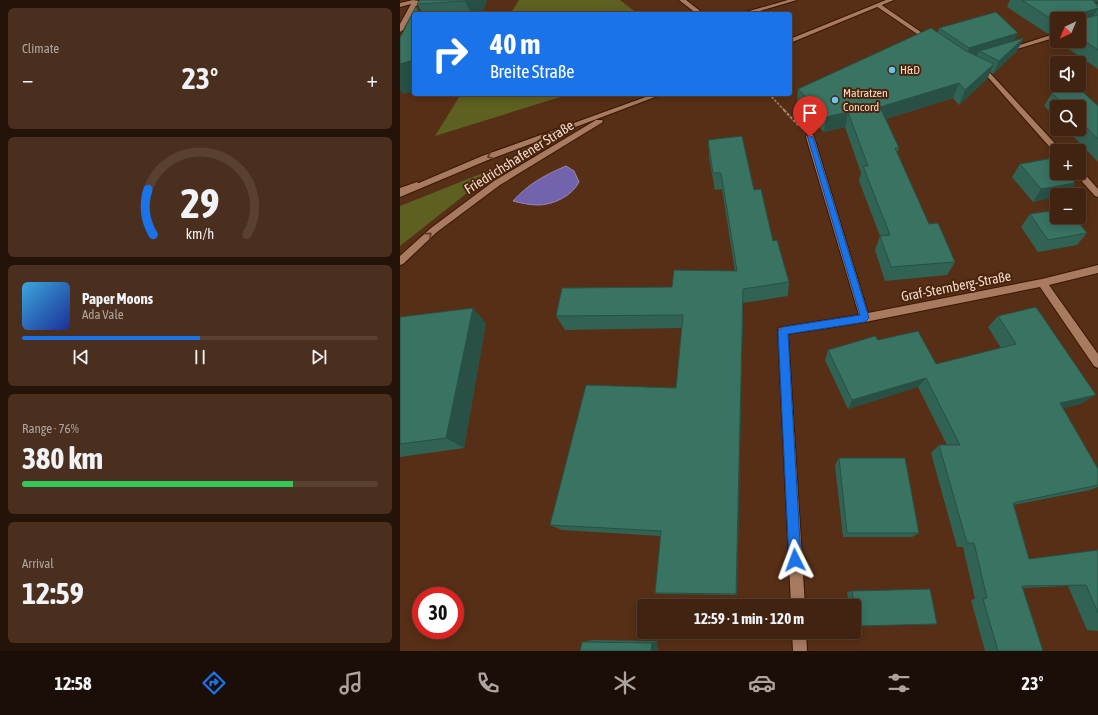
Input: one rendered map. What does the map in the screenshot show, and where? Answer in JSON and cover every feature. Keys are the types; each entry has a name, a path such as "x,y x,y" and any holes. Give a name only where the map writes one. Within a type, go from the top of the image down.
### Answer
{"street":[{"path":"682,0 698,12"},
{"path":"749,12 794,0"},
{"path":"792,40 891,0"},
{"path":"400,5 416,1"},
{"path":"400,30 416,1"},
{"path":"878,5 939,47"},
{"path":"999,53 1050,37"},
{"path":"969,66 988,74 1052,144"},
{"name":"Friedrichshafener Straße","path":"425,182 485,158 655,96"},
{"name":"Friedrichshafener Straße","path":"400,261 434,230 497,183 620,110"},
{"path":"810,137 865,318"},
{"path":"1085,180 1098,194"},
{"path":"400,191 425,182"},
{"path":"400,194 425,182"},
{"name":"Graf-Sternberg-Straße","path":"798,599 783,331 819,327 865,318 1042,283 1098,269"},
{"path":"1042,283 1098,363"},
{"path":"799,639 800,651"}],"path":[{"path":"772,96 810,137"}],"shaded area":[{"path":"519,0 620,0 635,12 511,12"},
{"path":"460,96 564,96 435,136"},
{"path":"516,161 467,193 400,246 400,206"},
{"path":"566,166 574,171 579,182 572,192 562,199 544,205 532,205 513,201 537,180"}],"building":[{"path":"420,0 465,0 465,1 417,4"},
{"path":"1022,0 1093,0 1098,7 1085,12 1050,12 1050,18"},
{"path":"416,6 418,12 413,12"},
{"path":"996,12 1018,33 969,48 939,28"},
{"path":"412,14 412,61 400,64 400,38"},
{"path":"1098,15 1098,50 1086,42 1086,18"},
{"path":"931,28 966,51 994,64 965,90 959,83 880,107 899,148 895,148 929,224 938,223 955,262 891,267 880,236 890,235 863,166 868,166 848,112 826,117 798,89"},
{"path":"1024,38 999,61 979,51"},
{"path":"1083,92 1098,106 1098,139 1086,127 1086,100 1059,100 1052,93"},
{"path":"742,136 754,190 761,189 773,241 777,240 789,282 743,289 736,594 655,593 661,531 550,525 586,385 676,388 683,315 556,316 562,288 672,287 674,270 737,271 721,173 713,173 708,140"},
{"path":"1050,159 1050,180 1072,180 1075,183 1041,189 1020,164"},
{"path":"1050,211 1050,224 1080,224 1087,233 1048,240 1030,214"},
{"path":"1036,307 1096,395 1060,403 1098,469 1098,485 1013,503 1029,559 1098,550 1098,613 1086,585 1022,586 1043,651 998,651 983,599 987,598 974,543 967,543 939,445 960,445 926,378 852,400 828,350 875,336 878,340 918,331 936,364 1016,344 998,316"},
{"path":"473,308 446,438 400,444 400,317"},
{"path":"839,458 905,458 919,533 847,533"},
{"path":"930,589 937,624 861,626 861,599 853,599 852,591"},
{"path":"582,642 652,643 651,651 580,651"}],"place":[{"name":"H&D","path":"892,70"},
{"name":"Matratzen Concord","path":"835,100"}],"route":[{"path":"795,560 783,331 819,327 865,318 810,137"}]}
